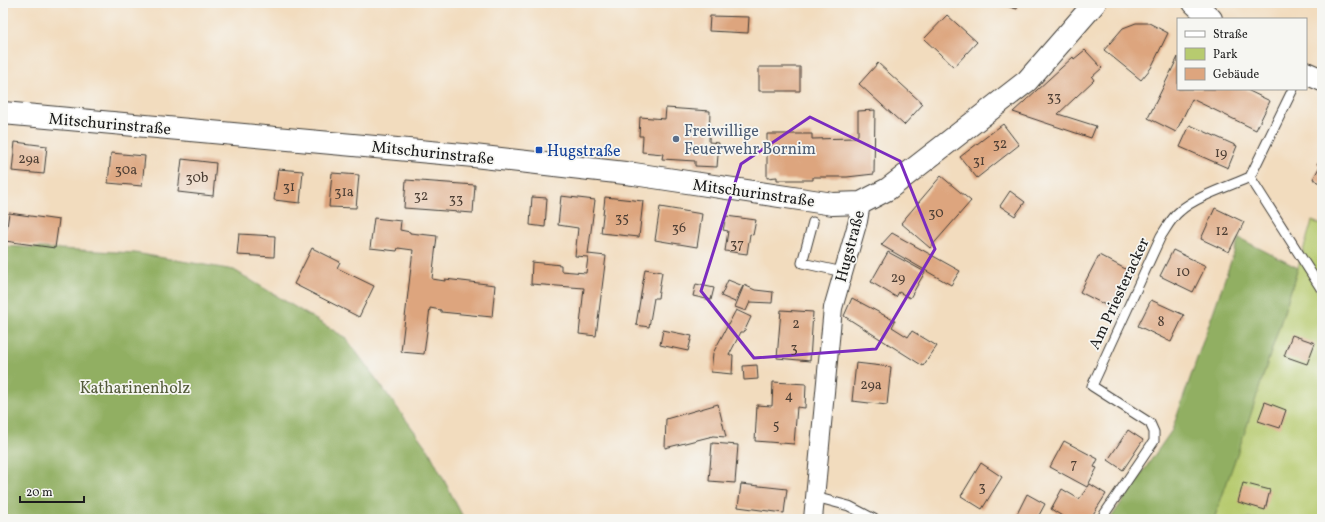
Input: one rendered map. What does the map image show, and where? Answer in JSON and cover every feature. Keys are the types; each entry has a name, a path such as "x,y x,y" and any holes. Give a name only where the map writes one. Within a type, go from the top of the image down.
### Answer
{"main road":[{"path":"1193,3 1210,18"},
{"name":"Hugstraße","path":"861,203 888,189 1027,81 1096,5"},
{"path":"1307,74 1322,80"},
{"name":"Mitschurinstraße","path":"3,113 482,157 634,174 833,204 861,203"}],"street":[{"name":"Hugstraße","path":"813,519 833,308 858,221 861,203"}],"lane":[{"path":"1293,90 1250,177 1322,290"},
{"name":"Am Priesteracker","path":"1101,519 1154,441 1154,432 1150,423 1092,386 1161,236 1171,221 1180,211 1192,202 1250,177"},
{"path":"813,222 802,263 843,272"},
{"path":"815,497 849,506 874,519"}],"highlighted area":[{"path":"810,117 900,161 935,249 876,349 754,358 701,291 741,164"}],"green space":[{"path":"1312,221 1322,225 1322,519 1214,519 1277,333"},
{"path":"1239,238 1298,268 1248,423 1214,519 1110,519 1172,430"},
{"name":"Katharinenholz","path":"3,246 135,253 234,270 346,338 429,451 464,519 3,519"}],"building":[{"path":"996,3 1018,3 1017,9"},
{"path":"947,15 977,42 954,67 924,39"},
{"path":"710,16 749,17 748,33 709,31"},
{"path":"1136,23 1149,23 1168,33 1151,68 1141,80 1104,50 1123,28"},
{"path":"1085,50 1102,68 1092,77 1094,80 1058,114 1096,126 1091,138 1013,112 1073,57 1074,59"},
{"path":"1177,59 1177,90 1247,90 1270,101 1256,130 1192,99 1176,132 1148,118"},
{"path":"878,63 923,104 904,125 859,84"},
{"path":"759,67 800,67 800,91 759,91"},
{"name":"Freiwillige Feuerwehr Bornim","path":"666,108 710,111 709,142 719,143 717,167 695,166 695,161 662,159 663,154 642,152 643,136 639,136 640,117 665,119"},
{"path":"875,110 874,174 847,177 813,177 813,180 777,180 777,177 767,178 767,134 812,134 812,139 854,138 858,135 858,111"},
{"path":"1003,124 1019,145 977,178 960,157"},
{"path":"1190,125 1237,146 1228,168 1180,147"},
{"path":"15,142 47,146 44,174 12,171"},
{"path":"111,153 145,156 142,186 108,183"},
{"path":"1322,156 1322,184 1313,179 1320,166 1317,164"},
{"path":"182,159 216,163 213,196 178,192"},
{"path":"278,169 303,171 300,203 274,200"},
{"path":"332,173 359,175 356,208 329,207"},
{"path":"941,176 971,201 930,248 901,223"},
{"path":"406,180 475,185 473,213 404,208"},
{"path":"1010,191 1025,202 1015,216 1000,206"},
{"path":"561,196 595,200 588,254 606,256 596,336 579,334 584,288 531,284 532,262 561,265 561,271 586,273 588,257 575,256 578,228 558,225"},
{"path":"532,197 547,198 545,227 530,225"},
{"path":"605,197 643,201 639,237 601,233"},
{"path":"660,207 702,214 697,247 655,240"},
{"path":"1215,208 1244,222 1229,252 1201,239"},
{"path":"9,213 59,220 55,248 5,241"},
{"path":"726,216 756,220 753,235 750,234 747,254 725,251 728,231 723,230"},
{"path":"374,218 401,221 400,230 410,233 437,236 432,279 445,281 445,279 495,285 492,317 441,312 441,310 430,308 424,354 401,352 413,250 398,248 397,251 370,248"},
{"path":"892,233 960,271 951,285 881,245"},
{"path":"239,234 275,236 274,257 237,255"},
{"path":"312,248 340,262 337,268 374,286 359,317 294,284"},
{"path":"1173,250 1206,266 1193,292 1160,276"},
{"path":"888,252 925,272 910,298 899,292 896,297 871,282"},
{"path":"1099,255 1133,273 1113,309 1080,292"},
{"path":"645,269 662,272 658,298 654,298 649,327 636,325"},
{"path":"728,280 743,286 735,302 721,296"},
{"path":"696,284 714,288 711,300 693,296"},
{"path":"744,285 755,290 773,292 772,303 750,302 746,311 735,307"},
{"path":"852,298 895,321 892,327 908,337 912,331 937,346 923,366 844,316"},
{"path":"1151,300 1184,315 1171,342 1138,326"},
{"path":"736,310 751,317 744,332 741,332 729,355 733,355 732,374 711,372 713,353"},
{"path":"781,310 813,312 810,361 777,358"},
{"path":"663,330 692,336 688,351 660,345"},
{"path":"1292,335 1315,343 1307,364 1284,356"},
{"path":"856,363 891,367 887,405 852,401"},
{"path":"757,365 758,379 744,380 743,366"},
{"path":"773,382 806,384 805,408 797,407 794,444 755,441 757,405 772,406"},
{"path":"1265,402 1286,410 1280,428 1258,421"},
{"path":"718,404 726,437 713,436 665,448 666,419"},
{"path":"1128,430 1143,440 1123,470 1108,460"},
{"path":"1064,441 1098,459 1094,467 1097,468 1087,487 1050,467"},
{"path":"712,443 738,445 735,483 709,481"},
{"path":"981,463 1002,477 982,509 961,496"},
{"path":"1243,483 1270,490 1265,510 1238,502"},
{"path":"741,484 787,489 784,513 738,507"},
{"path":"1090,484 1106,494 1090,519 1067,519 1051,509 1062,489 1079,499"},
{"path":"1027,494 1045,504 1037,519 1026,519 1017,514"}],"place":[{"name":"Freiwillige Feuerwehr Bornim","path":"676,139"},
{"name":"Hugstraße","path":"539,150"}]}
